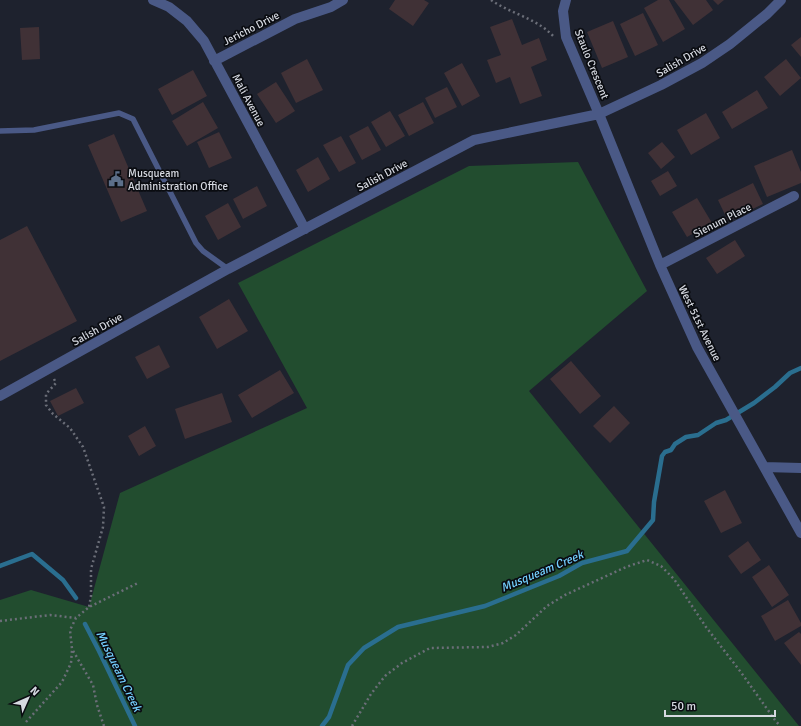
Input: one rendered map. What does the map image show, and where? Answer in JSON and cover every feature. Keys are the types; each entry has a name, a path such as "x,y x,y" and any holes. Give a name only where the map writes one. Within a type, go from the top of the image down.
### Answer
{"street":[{"name":"Mali Avenue","path":"152,0 170,4 204,41 305,229"},
{"name":"Jericho Drive","path":"214,61 295,19 331,7 343,0"},
{"name":"Staulo Crescent","path":"566,0 563,11 566,37 599,114"},
{"name":"Salish Drive","path":"0,396 228,270 474,140 599,114 661,85 702,63 730,44 767,14 781,0"},
{"name":"West 51st Avenue","path":"599,114 660,265 697,347 801,532"},
{"name":"Sienum Place","path":"660,265 794,196"},
{"path":"764,467 801,468"}],"lane":[{"path":"0,131 34,130 119,113 133,119 196,243 228,270"}],"path":[{"path":"491,0 500,7 522,15 548,30 556,39"},
{"path":"49,368 56,382 46,394 46,405 53,414 70,428 83,447 104,507 103,526 91,568 91,596 89,607"},
{"path":"352,726 371,694 385,676 402,663 430,648 488,647 503,643 516,635 547,606 565,595 626,567 647,560 661,566 674,578 706,627 780,726"},
{"path":"26,722 62,682 71,663 72,649 70,630 76,618 89,607 138,583"},
{"path":"0,621 50,616 76,618"},
{"path":"72,649 93,685 97,705 104,726"}],"green space":[{"path":"578,162 647,291 529,391 799,726 0,726 0,600 31,590 89,607 120,493 307,408 238,283 469,166"}],"building":[{"path":"395,0 424,0 429,3 413,26 389,9"},
{"path":"658,0 669,0 685,29 663,42 644,8"},
{"path":"674,0 706,0 713,10 693,25"},
{"path":"713,0 724,0 718,5"},
{"path":"643,13 658,45 635,56 620,24"},
{"path":"512,19 522,45 539,38 547,60 531,67 542,96 520,104 510,77 496,83 487,60 501,55 490,27"},
{"path":"613,21 628,57 602,68 587,32"},
{"path":"39,27 40,59 22,60 20,28"},
{"path":"801,37 801,57 791,45"},
{"path":"307,59 323,90 296,103 281,73"},
{"path":"786,59 801,78 780,96 764,77"},
{"path":"462,63 480,96 462,106 444,73"},
{"path":"193,70 207,96 172,115 158,89"},
{"path":"276,82 295,111 276,123 257,94"},
{"path":"447,87 457,107 435,118 425,98"},
{"path":"757,90 768,108 732,129 722,112"},
{"path":"203,102 218,128 187,146 172,121"},
{"path":"423,102 434,123 409,136 398,115"},
{"path":"390,111 405,136 386,147 371,122"},
{"path":"706,113 720,138 691,155 677,130"},
{"path":"368,126 381,150 362,160 349,136"},
{"path":"219,132 232,158 209,168 197,142"},
{"path":"114,134 147,211 121,222 88,145"},
{"path":"341,136 356,163 339,172 323,145"},
{"path":"662,142 675,157 661,169 648,153"},
{"path":"792,150 801,172 801,183 767,197 754,166"},
{"path":"318,157 330,179 308,192 296,170"},
{"path":"668,171 677,186 660,196 651,181"},
{"path":"753,183 763,204 728,221 718,200"},
{"path":"257,186 267,206 243,219 233,199"},
{"path":"697,198 712,223 687,237 672,212"},
{"path":"228,203 241,227 218,240 205,216"},
{"path":"27,226 77,321 0,361 0,240"},
{"path":"735,240 745,256 717,274 706,258"},
{"path":"229,299 248,331 217,349 199,317"},
{"path":"159,345 170,367 147,379 135,357"},
{"path":"571,361 601,396 580,414 550,379"},
{"path":"280,370 294,393 252,418 238,395"},
{"path":"76,388 84,403 58,416 50,401"},
{"path":"222,393 232,422 185,439 175,409"},
{"path":"614,406 630,423 610,443 593,426"},
{"path":"145,426 156,446 139,456 128,436"},
{"path":"725,490 742,523 721,533 704,501"},
{"path":"748,541 761,560 741,574 728,556"},
{"path":"769,565 789,595 772,607 752,577"},
{"path":"788,600 801,623 801,626 775,641 761,616"},
{"path":"799,632 801,634 801,665 784,643"}],"waterway":[{"name":"Musqueam Creek","path":"322,726 329,717 348,665 364,648 398,627 485,606 559,576 582,563 627,551 653,520 654,502 662,456 665,452 671,450 675,444 686,437 698,435 716,423 726,420 754,403 790,373 801,368"},
{"name":"Musqueam Creek","path":"0,566 32,554 63,580 76,598"},
{"name":"Musqueam Creek","path":"85,624 135,726"}],"place":[{"name":"Musqueam Administration Office","path":"116,179"}]}
